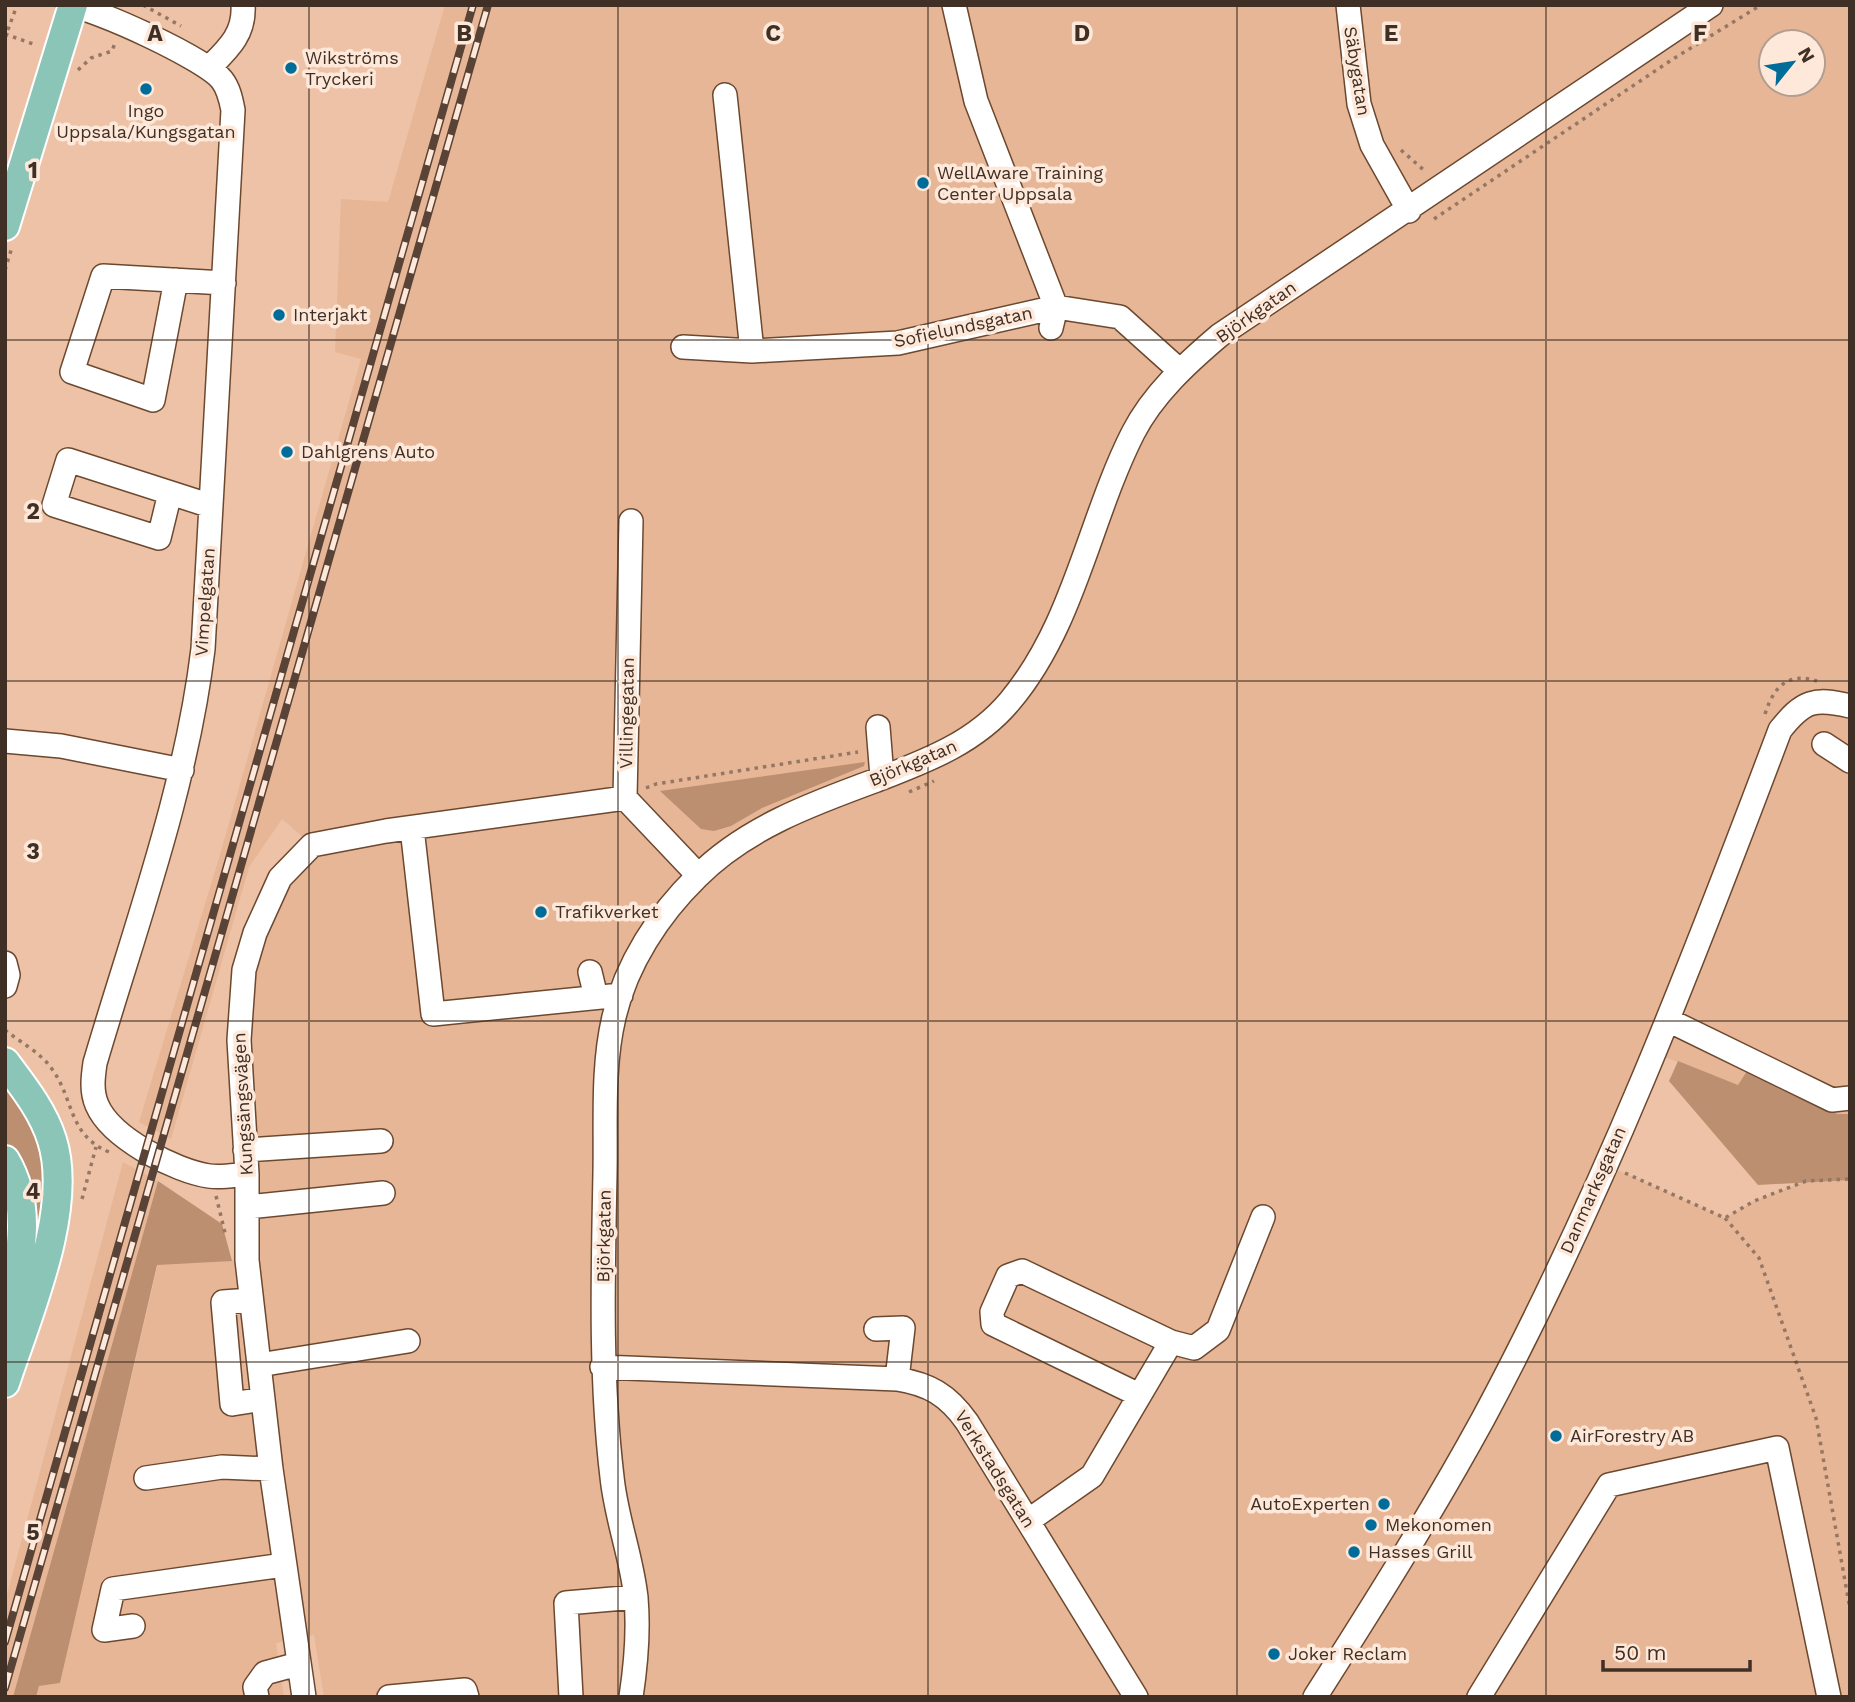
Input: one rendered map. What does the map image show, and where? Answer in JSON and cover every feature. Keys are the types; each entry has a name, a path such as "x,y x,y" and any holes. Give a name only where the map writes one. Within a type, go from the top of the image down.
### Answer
{"main road":[{"path":"5,226 72,5"},
{"path":"5,1062 30,1095 52,1139 59,1179 48,1251 5,1383"},
{"path":"5,1160 21,1201 24,1232 9,1288 5,1326"}],"street":[{"name":"Vimpelgatan","path":"72,5 145,34 209,68 222,80 229,94 234,128 203,649 197,698 182,770 95,1063 92,1085 96,1104 104,1118 131,1140 175,1169 211,1177 247,1174"},
{"path":"209,68 238,37 244,20 243,5"},
{"path":"954,5 976,101 1053,317"},
{"name":"Säbygatan","path":"1348,5 1359,104 1372,145 1416,218"},
{"name":"Björkgatan","path":"631,1697 637,1658 636,1597 612,1483 602,1367 607,1085 613,1019 642,946 698,875 742,842 797,810 924,762 971,737 1010,702 1042,653 1066,603 1109,487 1135,429 1179,370 1220,335 1441,202 1711,5"},
{"path":"725,95 752,351"},
{"path":"176,280 153,400 72,372 103,276 176,280 224,283"},
{"name":"Sofielundsgatan","path":"683,347 752,351 898,343 1053,317 1120,317 1179,370"},
{"path":"170,493 159,538 54,505 68,460 211,506"},
{"name":"Villingegatan","path":"625,798 631,521"},
{"name":"Danmarksgatan","path":"1315,1697 1387,1583 1482,1420 1543,1300 1668,1020 1780,730 1803,705 1825,699 1850,706"},
{"path":"879,738 882,777"},
{"path":"5,741 61,746 182,770"},
{"path":"1824,744 1850,761"},
{"path":"625,798 698,875"},
{"name":"Kungsängsvägen","path":"304,1697 271,1469 247,1260 247,1174 239,1040 244,970 254,933 280,878 312,845 625,798"},
{"path":"412,828 433,1014 621,995"},
{"path":"5,963 8,975 5,986"},
{"path":"590,972 596,996"},
{"path":"1668,1020 1832,1100 1850,1098"},
{"path":"245,1150 381,1141"},
{"path":"247,1207 383,1193"},
{"path":"1139,1395 993,1324 992,1312 1008,1276 1022,1271 1171,1342 1194,1348 1218,1330 1263,1217"},
{"path":"251,1300 223,1302 232,1404 263,1399"},
{"path":"876,1329 903,1328 897,1378"},
{"path":"259,1365 408,1341"},
{"path":"1028,1521 1092,1476 1171,1342"},
{"name":"Verkstadsgatan","path":"602,1367 897,1378 916,1382 948,1397 967,1422 1136,1697"},
{"path":"1479,1697 1609,1485 1777,1448 1829,1697"},
{"path":"146,1478 222,1467 271,1469"},
{"path":"133,1626 104,1630 113,1588 284,1565"},
{"path":"572,1697 566,1603 636,1597"},
{"path":"257,1697 256,1687 265,1673 298,1664"},
{"path":"389,1697 465,1690 467,1697"}],"path":[{"path":"5,38 17,5"},
{"path":"1416,218 1760,5"},
{"path":"1395,142 1408,159 1426,171 1441,202"},
{"path":"625,798 656,784 879,738"},
{"path":"901,795 935,781"},
{"path":"5,1030 51,1067 62,1087 71,1116 96,1147 118,1156 131,1140"},
{"path":"1604,1164 1725,1218 1759,1258 1816,1418 1850,1609"},
{"path":"1725,1218 1754,1201 1806,1181 1850,1180"}],"shaded area":[{"path":"445,5 1850,5 1850,1114 1837,1114 1749,1069 1738,1085 1654,1053 1604,1164 1725,1218 1754,1201 1806,1181 1850,1179 1850,1697 324,1697 314,1635 276,1643 284,1697 36,1697 39,1686 60,1683 158,1264 246,1260 239,1040 255,933 312,845 282,819 249,867 171,1139 139,1122 219,858 361,359 335,352 341,199 388,202"},
{"path":"865,762 864,766 762,808 731,826 714,831 701,829 660,791"},
{"path":"1678,1061 1738,1085 1749,1068 1837,1114 1850,1114 1850,1180 1758,1185 1669,1081"},
{"path":"5,1079 38,1128 47,1193 24,1312 10,1152 5,1144"},
{"path":"123,1162 158,1181 15,1697 5,1697 5,1602"},
{"path":"158,1181 222,1224 232,1261 157,1265 60,1683 39,1686 36,1697 13,1697"}],"railway":[{"path":"5,1642 473,5"},
{"path":"5,1688 488,5"}],"place":[{"name":"Wikströms Tryckeri","path":"291,68"},
{"name":"Ingo Uppsala/Kungsgatan","path":"146,89"},
{"name":"WellAware Training Center Uppsala","path":"923,183"},
{"name":"Interjakt","path":"279,315"},
{"name":"Dahlgrens Auto","path":"287,452"},
{"name":"Trafikverket","path":"541,912"},
{"name":"AirForestry AB","path":"1556,1436"},
{"name":"AutoExperten","path":"1384,1504"},
{"name":"Mekonomen","path":"1371,1525"},
{"name":"Hasses Grill","path":"1354,1552"},
{"name":"Joker Reclam","path":"1274,1654"}]}
